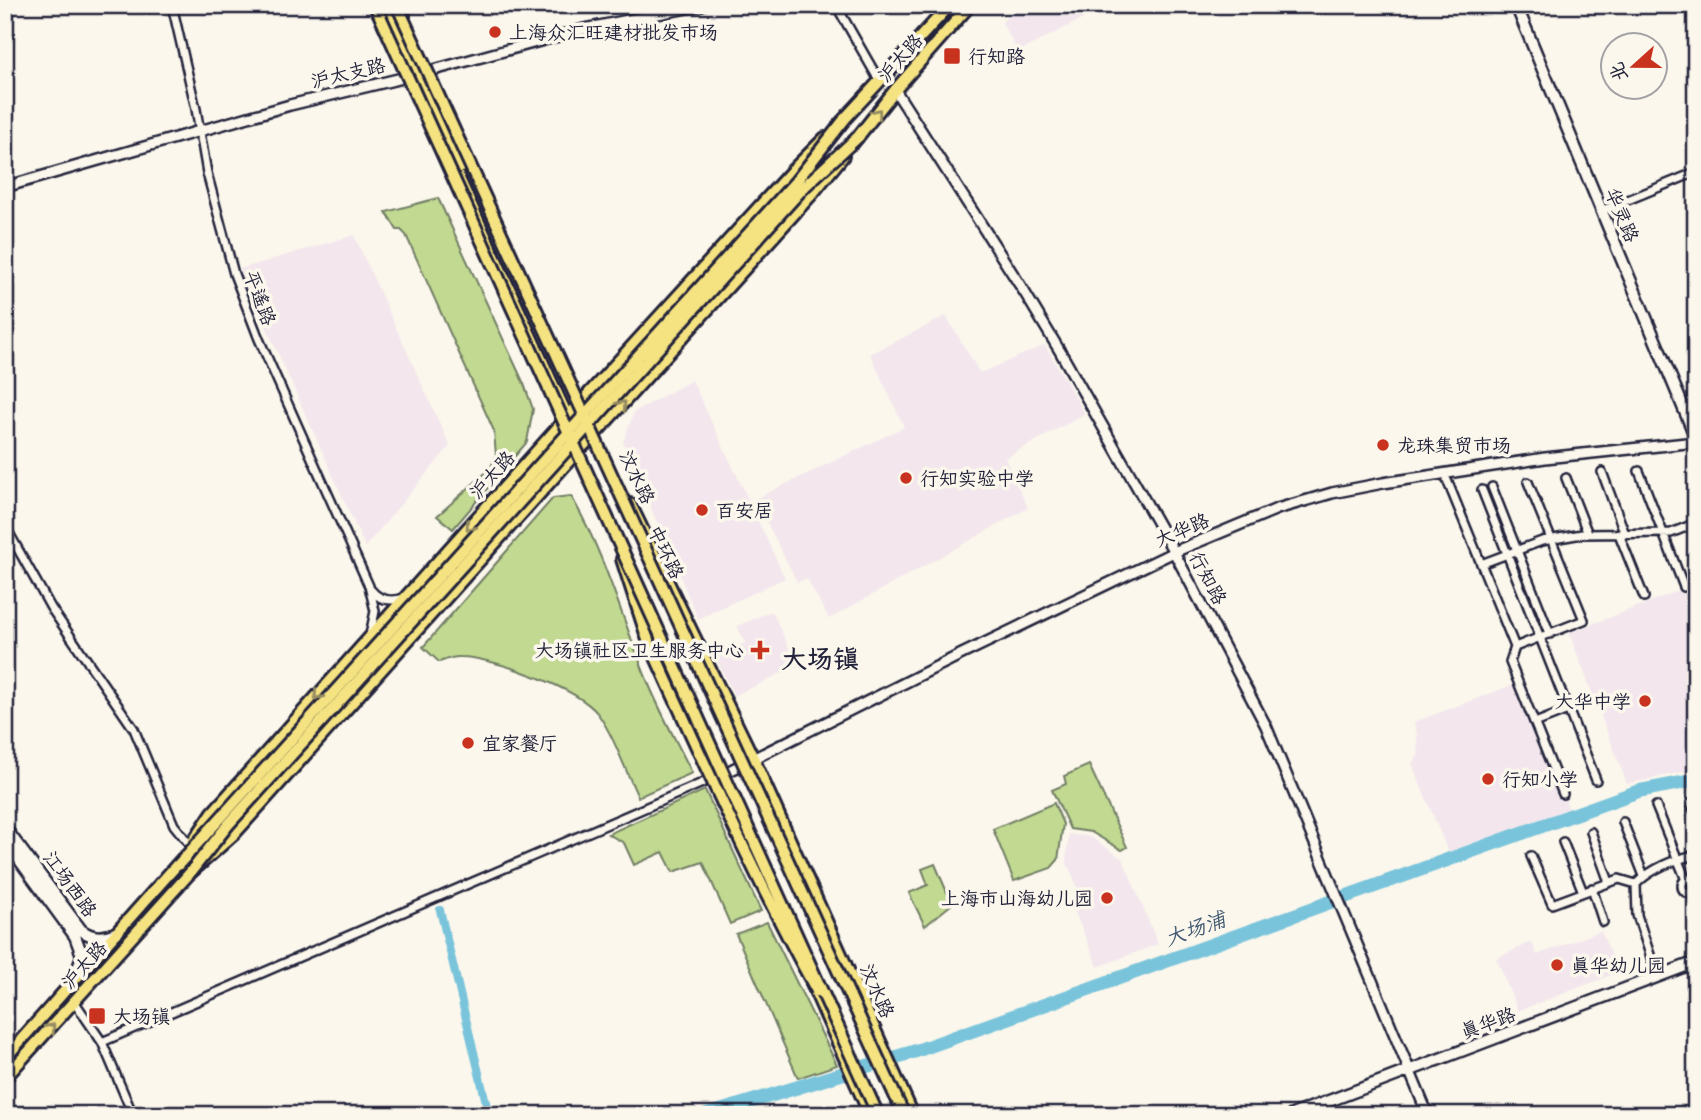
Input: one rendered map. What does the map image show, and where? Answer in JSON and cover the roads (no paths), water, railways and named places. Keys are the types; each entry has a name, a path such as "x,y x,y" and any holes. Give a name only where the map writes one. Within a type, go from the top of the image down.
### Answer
{"main road":[{"path":"374,5 478,202 530,317 568,417 575,454 721,775 870,1115"},
{"name":"中环路","path":"374,5 878,1115"},
{"path":"386,5 412,76 568,417"},
{"name":"沪太路","path":"178,865 214,812 368,639 790,173 844,120 950,5"},
{"name":"沪太路","path":"189,874 235,833 812,194 895,90 970,5"},
{"name":"华灵路","path":"1516,5 1696,440"},
{"name":"中环路","path":"402,8 904,1115"},
{"name":"汶水路","path":"402,8 596,433 754,760 913,1115"},
{"name":"沪太路","path":"5,1058 797,180 844,120"},
{"name":"沪太路","path":"5,1078 189,874 228,825 804,187 859,136"},
{"path":"478,202 501,224"},
{"path":"526,281 530,317"},
{"path":"620,553 648,640 771,906 855,1060"},
{"name":"江场西路","path":"5,828 81,930 96,937 106,937 118,932"},
{"name":"江场西路","path":"5,840 75,936 82,955 75,980"},
{"name":"真华路","path":"1292,1115 1696,962"}],"street":[{"name":"平遥路","path":"172,5 214,202 243,298 369,586 374,615 368,639"},
{"name":"沪太支路","path":"5,187 290,105 412,76 659,9 702,5"},
{"path":"835,5 880,82"},
{"path":"1696,47 1693,60 1696,66"},
{"name":"行知路","path":"895,90 1026,293 1174,552 1266,726 1428,1115"},
{"path":"1601,211 1696,172"},
{"name":"大华路","path":"721,775 962,654 1174,552 1277,509 1332,494 1545,458 1696,440"},
{"path":"1639,471 1684,587"},
{"path":"1602,472 1644,597"},
{"path":"1566,478 1588,534"},
{"path":"1447,480 1516,647 1510,662 1563,794"},
{"path":"1516,647 1584,620 1528,482"},
{"path":"1492,487 1550,634"},
{"path":"1482,490 1596,780"},
{"path":"1481,564 1552,540 1588,534 1671,533 1696,523"},
{"path":"5,526 64,628 134,729 174,825 191,846"},
{"path":"5,545 13,541"},
{"path":"369,586 375,595 386,600 406,597"},
{"path":"1535,723 1568,710"},
{"path":"102,1041 721,775"},
{"path":"1691,803 1696,815"},
{"path":"1656,806 1686,880 1692,880 1695,884 1695,889 1691,892 1696,904"},
{"path":"1623,822 1644,876"},
{"path":"1591,832 1609,883"},
{"path":"1563,842 1583,892"},
{"path":"1657,976 1639,924 1636,884 1644,876 1678,860 1696,855"},
{"path":"1531,856 1552,904 1619,880 1636,884"},
{"path":"1592,888 1603,922"},
{"path":"74,1002 102,1041 133,1115"}],"waterway":[{"name":"大场浦","path":"707,1115 916,1051 1639,791 1696,780"},
{"path":"440,910 489,1115"}],"place":[{"name":"上海众汇旺建材批发市场","path":"495,32"},
{"name":"行知路","path":"952,56"},
{"name":"龙珠集贸市场","path":"1383,445"},
{"name":"行知实验中学","path":"906,478"},
{"name":"百安居","path":"702,510"},
{"name":"大场镇社区卫生服务中心","path":"760,650"},
{"name":"大华中学","path":"1645,701"},
{"name":"宜家餐厅","path":"468,743"},
{"name":"行知小学","path":"1488,779"},
{"name":"上海市山海幼儿园","path":"1107,898"},
{"name":"真华幼儿园","path":"1557,965"},
{"name":"大场镇","path":"97,1016"}],"district":[{"name":"大场镇","path":"820,658"}]}
